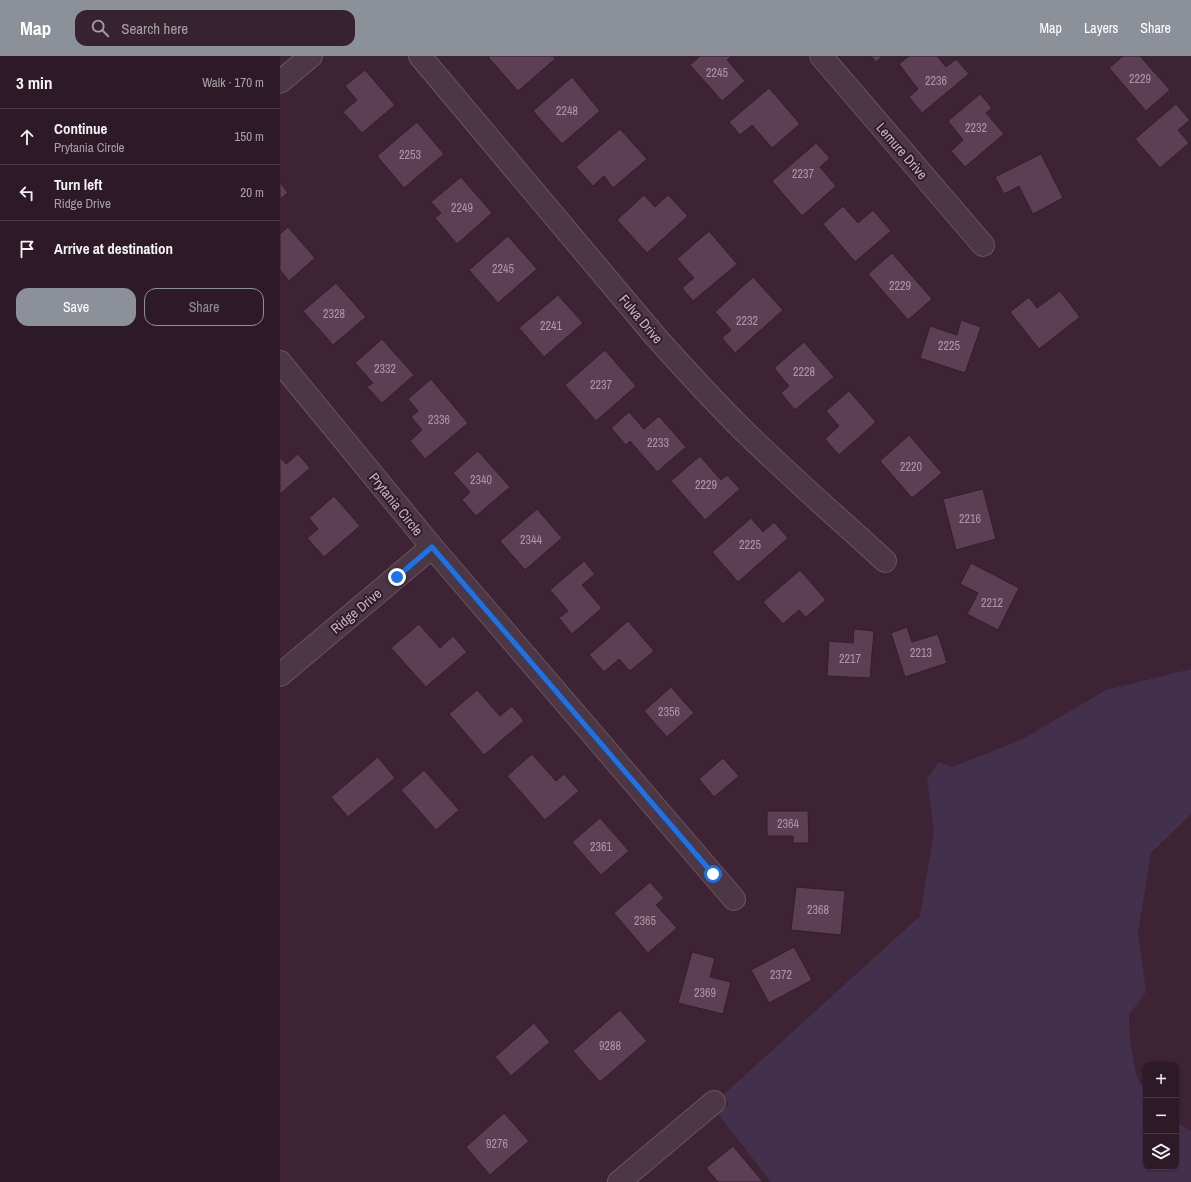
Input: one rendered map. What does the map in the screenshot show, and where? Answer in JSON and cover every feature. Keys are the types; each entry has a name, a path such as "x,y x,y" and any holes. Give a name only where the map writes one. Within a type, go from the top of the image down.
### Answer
{"street":[{"path":"280,82 311,56"},
{"name":"Fulva Drive","path":"420,56 691,378 783,468 885,561"},
{"name":"Lemure Drive","path":"821,56 983,245"},
{"name":"Prytania Circle","path":"280,362 432,547 734,899"},
{"name":"Ridge Drive","path":"280,675 432,547"},
{"path":"619,1182 714,1102"}],"shaded area":[{"path":"1191,669 1191,814 1151,853 1138,932 1146,992 1129,1015 1130,1041 1137,1078 1143,1087 1143,1170 1179,1170 1179,1124 1191,1131 1191,1182 771,1182 718,1114 729,1104 722,1096 920,916 934,832 927,779 939,762 952,767 1021,740 1106,690"}],"building":[{"path":"553,56 555,59 518,91 488,57"},
{"path":"700,56 732,56 727,60 745,81 722,101 690,65"},
{"path":"871,56 883,56 876,62"},
{"path":"909,56 937,56 946,67 956,59 969,74 922,113 909,97 918,89 899,64"},
{"path":"1123,56 1140,56 1170,90 1146,111 1109,68"},
{"path":"365,70 395,105 362,133 343,112 357,100 345,86"},
{"path":"572,77 600,111 562,144 533,111"},
{"path":"769,88 800,124 772,148 752,125 740,135 729,122"},
{"path":"980,94 992,108 986,113 1004,134 965,167 951,151 963,140 948,121"},
{"path":"1176,104 1190,120 1178,130 1189,143 1160,168 1135,139"},
{"path":"417,122 444,154 404,188 377,156"},
{"path":"620,129 647,159 613,188 604,176 593,186 576,167"},
{"path":"816,143 830,158 820,167 836,186 802,216 772,181"},
{"path":"1041,154 1063,198 1033,214 1019,186 1004,194 995,177"},
{"path":"461,177 492,213 457,244 435,218 441,213 431,202"},
{"path":"280,182 288,193 280,199"},
{"path":"644,195 655,207 668,195 688,216 647,253 617,220"},
{"path":"843,206 858,223 873,210 891,231 855,262 823,224"},
{"path":"288,227 315,258 289,281 280,270 280,234"},
{"path":"709,231 737,264 693,301 682,288 694,278 677,259"},
{"path":"508,236 537,269 498,303 469,270"},
{"path":"892,253 932,299 908,320 868,274"},
{"path":"753,277 783,310 735,353 722,338 731,330 715,312"},
{"path":"336,283 366,317 333,345 303,311"},
{"path":"1060,291 1080,317 1039,349 1010,312 1029,297 1037,308"},
{"path":"558,295 583,323 544,357 519,328"},
{"path":"961,320 981,327 965,373 920,358 930,326 957,335"},
{"path":"382,339 414,375 382,403 367,387 373,383 355,363"},
{"path":"804,342 834,377 795,410 781,393 789,386 774,368"},
{"path":"605,350 636,386 596,421 565,385"},
{"path":"431,379 468,423 425,459 410,441 422,430 411,417 418,411 408,399"},
{"path":"849,391 876,422 839,455 825,439 839,426 826,411"},
{"path":"629,412 644,429 659,416 686,447 657,472 630,441 626,445 611,428"},
{"path":"909,435 942,473 912,498 880,461"},
{"path":"478,451 510,487 476,516 462,500 470,492 453,473"},
{"path":"298,454 310,468 280,494 280,457 286,464"},
{"path":"700,456 721,480 727,475 740,489 705,520 671,481"},
{"path":"983,489 996,539 956,550 943,499"},
{"path":"334,496 360,526 324,557 307,538 318,529 309,518"},
{"path":"537,509 562,538 525,570 500,541"},
{"path":"751,518 763,532 774,522 788,538 738,582 712,552"},
{"path":"584,561 595,574 582,585 602,608 572,634 559,618 568,611 550,590"},
{"path":"971,563 1019,588 998,630 967,614 978,593 960,584"},
{"path":"800,570 826,600 806,617 799,610 783,624 763,602"},
{"path":"628,621 654,651 630,671 619,659 604,672 589,655"},
{"path":"419,624 440,648 453,636 467,652 426,687 391,648"},
{"path":"907,627 912,642 938,634 947,663 905,677 891,633"},
{"path":"854,629 874,631 870,678 827,676 829,641 853,643"},
{"path":"671,687 694,713 667,737 644,711"},
{"path":"477,690 500,716 512,706 524,721 484,755 449,714"},
{"path":"532,754 556,781 564,774 579,791 545,820 507,776"},
{"path":"378,757 395,778 348,817 331,797"},
{"path":"723,758 739,776 714,797 699,779"},
{"path":"424,770 459,810 436,830 401,790"},
{"path":"767,811 808,811 809,843 793,843 793,836 767,836"},
{"path":"600,818 629,851 601,875 572,842"},
{"path":"650,882 664,898 656,905 677,928 648,953 614,913"},
{"path":"796,887 845,891 841,935 791,930"},
{"path":"794,947 812,980 769,1003 751,970"},
{"path":"692,952 715,958 710,977 731,982 723,1014 678,1003"},
{"path":"620,1010 647,1041 600,1082 573,1051"},
{"path":"534,1023 550,1042 511,1076 495,1057"},
{"path":"504,1113 529,1141 490,1175 466,1147"},
{"path":"733,1146 763,1182 718,1182 706,1168"}],"route":[{"path":"397,577 432,547 713,874"}]}
